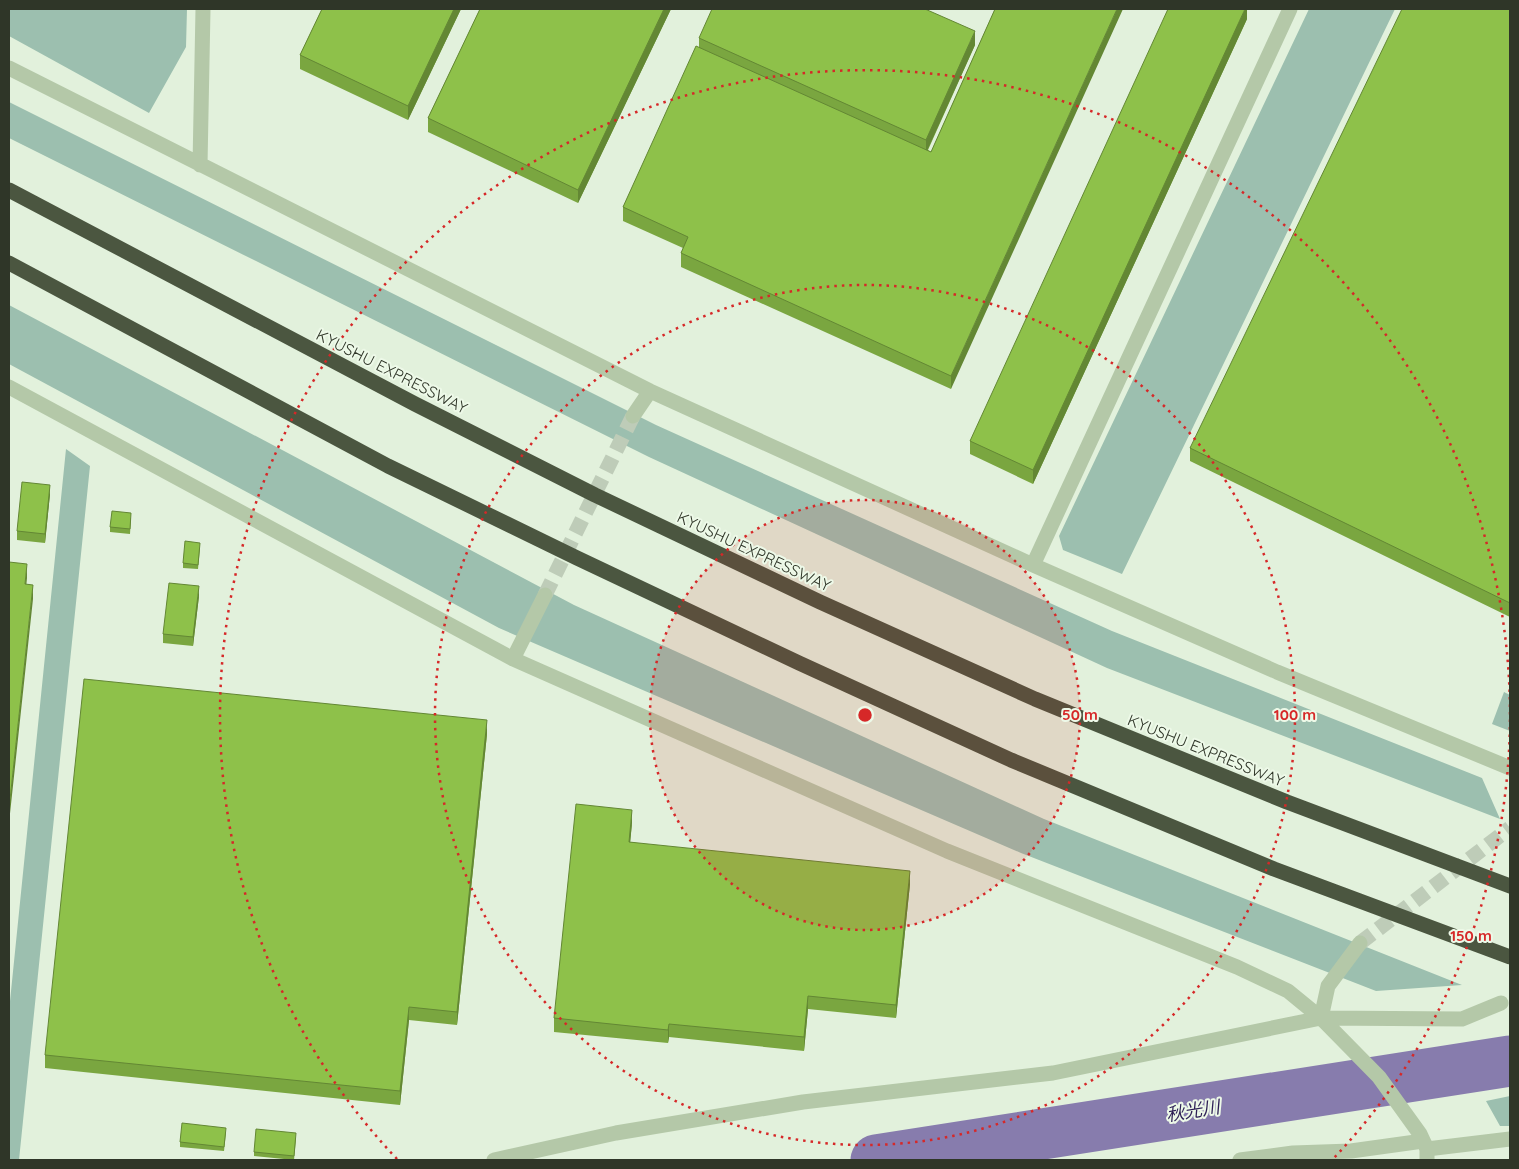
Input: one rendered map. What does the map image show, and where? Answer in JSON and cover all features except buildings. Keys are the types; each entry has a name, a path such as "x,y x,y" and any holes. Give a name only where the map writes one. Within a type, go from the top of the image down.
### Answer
{"highway":[{"name":"KYUSHU EXPRESSWAY","path":"9,190 424,408 595,495 820,602 1035,698 1287,802 1510,886"},
{"path":"9,263 388,466 799,664 1011,760 1265,865 1510,957"}],"street":[{"path":"200,165 203,9"},
{"path":"1033,565 1290,9"},
{"path":"9,68 650,391 1033,565 1277,672 1510,768"},
{"path":"9,387 513,659 947,851 1237,967 1288,992 1321,1018 1379,1076 1424,1146"},
{"path":"633,416 650,391"},
{"path":"513,659 545,595"},
{"path":"1321,1018 1328,986 1360,944"},
{"path":"494,1160 616,1133 802,1102 1054,1073 1321,1018 1462,1018 1501,1003"},
{"path":"1240,1160 1293,1153 1351,1151 1510,1139"}],"green space":[{"path":"9,9 187,9 186,47 149,113 9,36"},
{"path":"1309,9 1395,9 1122,574 1063,550 1059,536"},
{"path":"9,102 656,425 1112,631 1482,778 1500,819 1107,668 649,457 9,138"},
{"path":"9,305 574,605 1044,819 1462,985 1376,991 1021,853 499,628 9,364"},
{"path":"66,449 90,466 19,1160 9,1160 9,1011"},
{"path":"1504,692 1510,695 1510,731 1492,724"},
{"path":"1510,1096 1510,1126 1500,1126 1486,1101"}],"waterway":[{"name":"秋光川","path":"876,1160 1510,1061"}],"tunnel":[{"path":"545,595 633,416"},
{"path":"1360,943 1510,828"}]}
